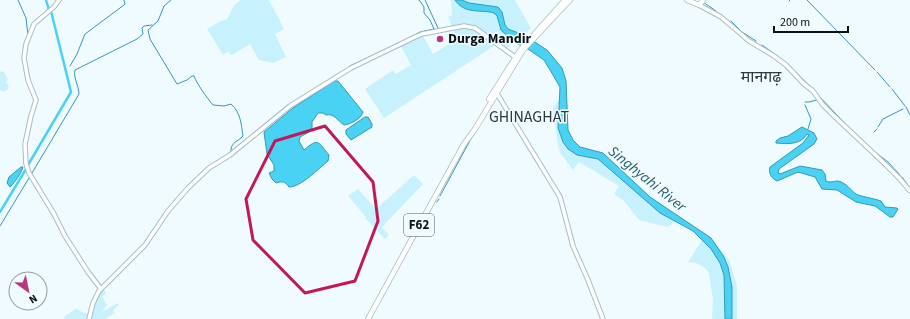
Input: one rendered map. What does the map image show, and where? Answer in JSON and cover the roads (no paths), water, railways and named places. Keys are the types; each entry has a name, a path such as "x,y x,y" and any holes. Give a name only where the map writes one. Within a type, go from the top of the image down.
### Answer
{"main road":[{"name":"F62","path":"495,91 515,57 565,0"},
{"name":"F62","path":"533,37 570,0"},
{"path":"687,0 701,3"},
{"path":"695,0 701,3"},
{"name":"F62","path":"368,319 447,174 472,132 472,128 522,49"}],"street":[{"path":"59,0 54,7 34,24 26,44 24,58 28,80 36,100 25,144 26,164 31,176 69,242 101,289"},
{"path":"701,3 721,17 749,41 786,65 804,84 813,91 823,105 899,178 910,191"},
{"path":"88,319 95,298 101,289 145,245 168,211 198,178 214,164 235,151 296,101 370,59 422,34 464,26 475,28 515,57"},
{"path":"495,91 560,197 573,246 603,319"}],"water":[{"path":"455,0 498,7 502,12 505,25 508,29 524,35 547,50 562,68 566,81 568,130 573,140 580,147 603,153 650,197 711,238 724,257 728,267 732,287 732,319 725,319 724,275 720,263 711,249 693,231 660,213 598,159 577,155 568,149 563,142 558,128 560,87 544,60 528,49 514,42 501,30 497,16 494,13 468,10 459,5"},
{"path":"334,81 338,81 363,112 362,115 350,124 344,125 331,115 318,113 312,122 312,129 300,137 299,141 304,150 313,143 316,142 320,144 329,155 328,161 299,184 289,187 283,182 276,183 269,173 274,171 274,165 267,154 264,132 293,108"},
{"path":"365,117 368,117 372,127 351,140 346,134 346,130"},
{"path":"802,127 814,133 817,139 814,144 779,169 778,173 780,174 800,166 822,170 825,174 826,181 841,182 860,196 881,201 885,207 897,208 898,209 893,217 890,217 875,206 856,202 837,190 822,189 815,177 798,172 777,181 774,179 770,174 770,167 803,143 809,135 807,134 801,140 793,143 776,143 776,141 780,138 788,136"},
{"path":"23,167 21,172 10,187 7,183 9,177"}],"waterway":[{"path":"18,0 26,18 28,35"},
{"path":"46,0 49,10"},
{"path":"70,66 77,54 85,34 124,5 124,0"},
{"path":"171,0 164,6 158,21 148,30 150,39 177,84 194,76 202,91 213,105 224,106 231,104 237,111 243,136 233,144 231,152"},
{"path":"404,41 420,32 434,29 430,20 424,13 424,7 419,0"},
{"path":"425,0 438,28"},
{"path":"807,0 875,70"},
{"path":"703,2 716,11"},
{"path":"28,165 71,92 51,11"},
{"path":"731,21 742,32 756,41"},
{"path":"32,173 79,94 75,70 137,39 143,34 142,28 144,26 152,25"},
{"path":"375,58 407,43"},
{"path":"762,45 780,58"},
{"path":"350,66 380,52"},
{"path":"352,70 356,67"},
{"path":"790,67 816,92"},
{"path":"877,72 890,87"},
{"path":"892,89 905,106"},
{"path":"818,95 852,131"},
{"path":"805,102 817,100"},
{"path":"805,105 811,119 808,129"},
{"path":"906,107 910,115"},
{"path":"878,127 883,119 903,109"},
{"path":"874,132 877,129"},
{"path":"440,196 473,135"},
{"path":"871,149 888,162 900,175"},
{"path":"0,212 26,169"},
{"path":"902,177 910,188"},
{"path":"0,226 29,178"},
{"path":"117,275 145,248"}],"place":[{"name":"Durga Mandir","path":"440,39"}],"district":[{"name":"मानगढ़","path":"761,77"},
{"name":"GHINAGHAT","path":"529,117"}],"water label":[{"name":"Singhyahi River","path":"647,179"}]}
